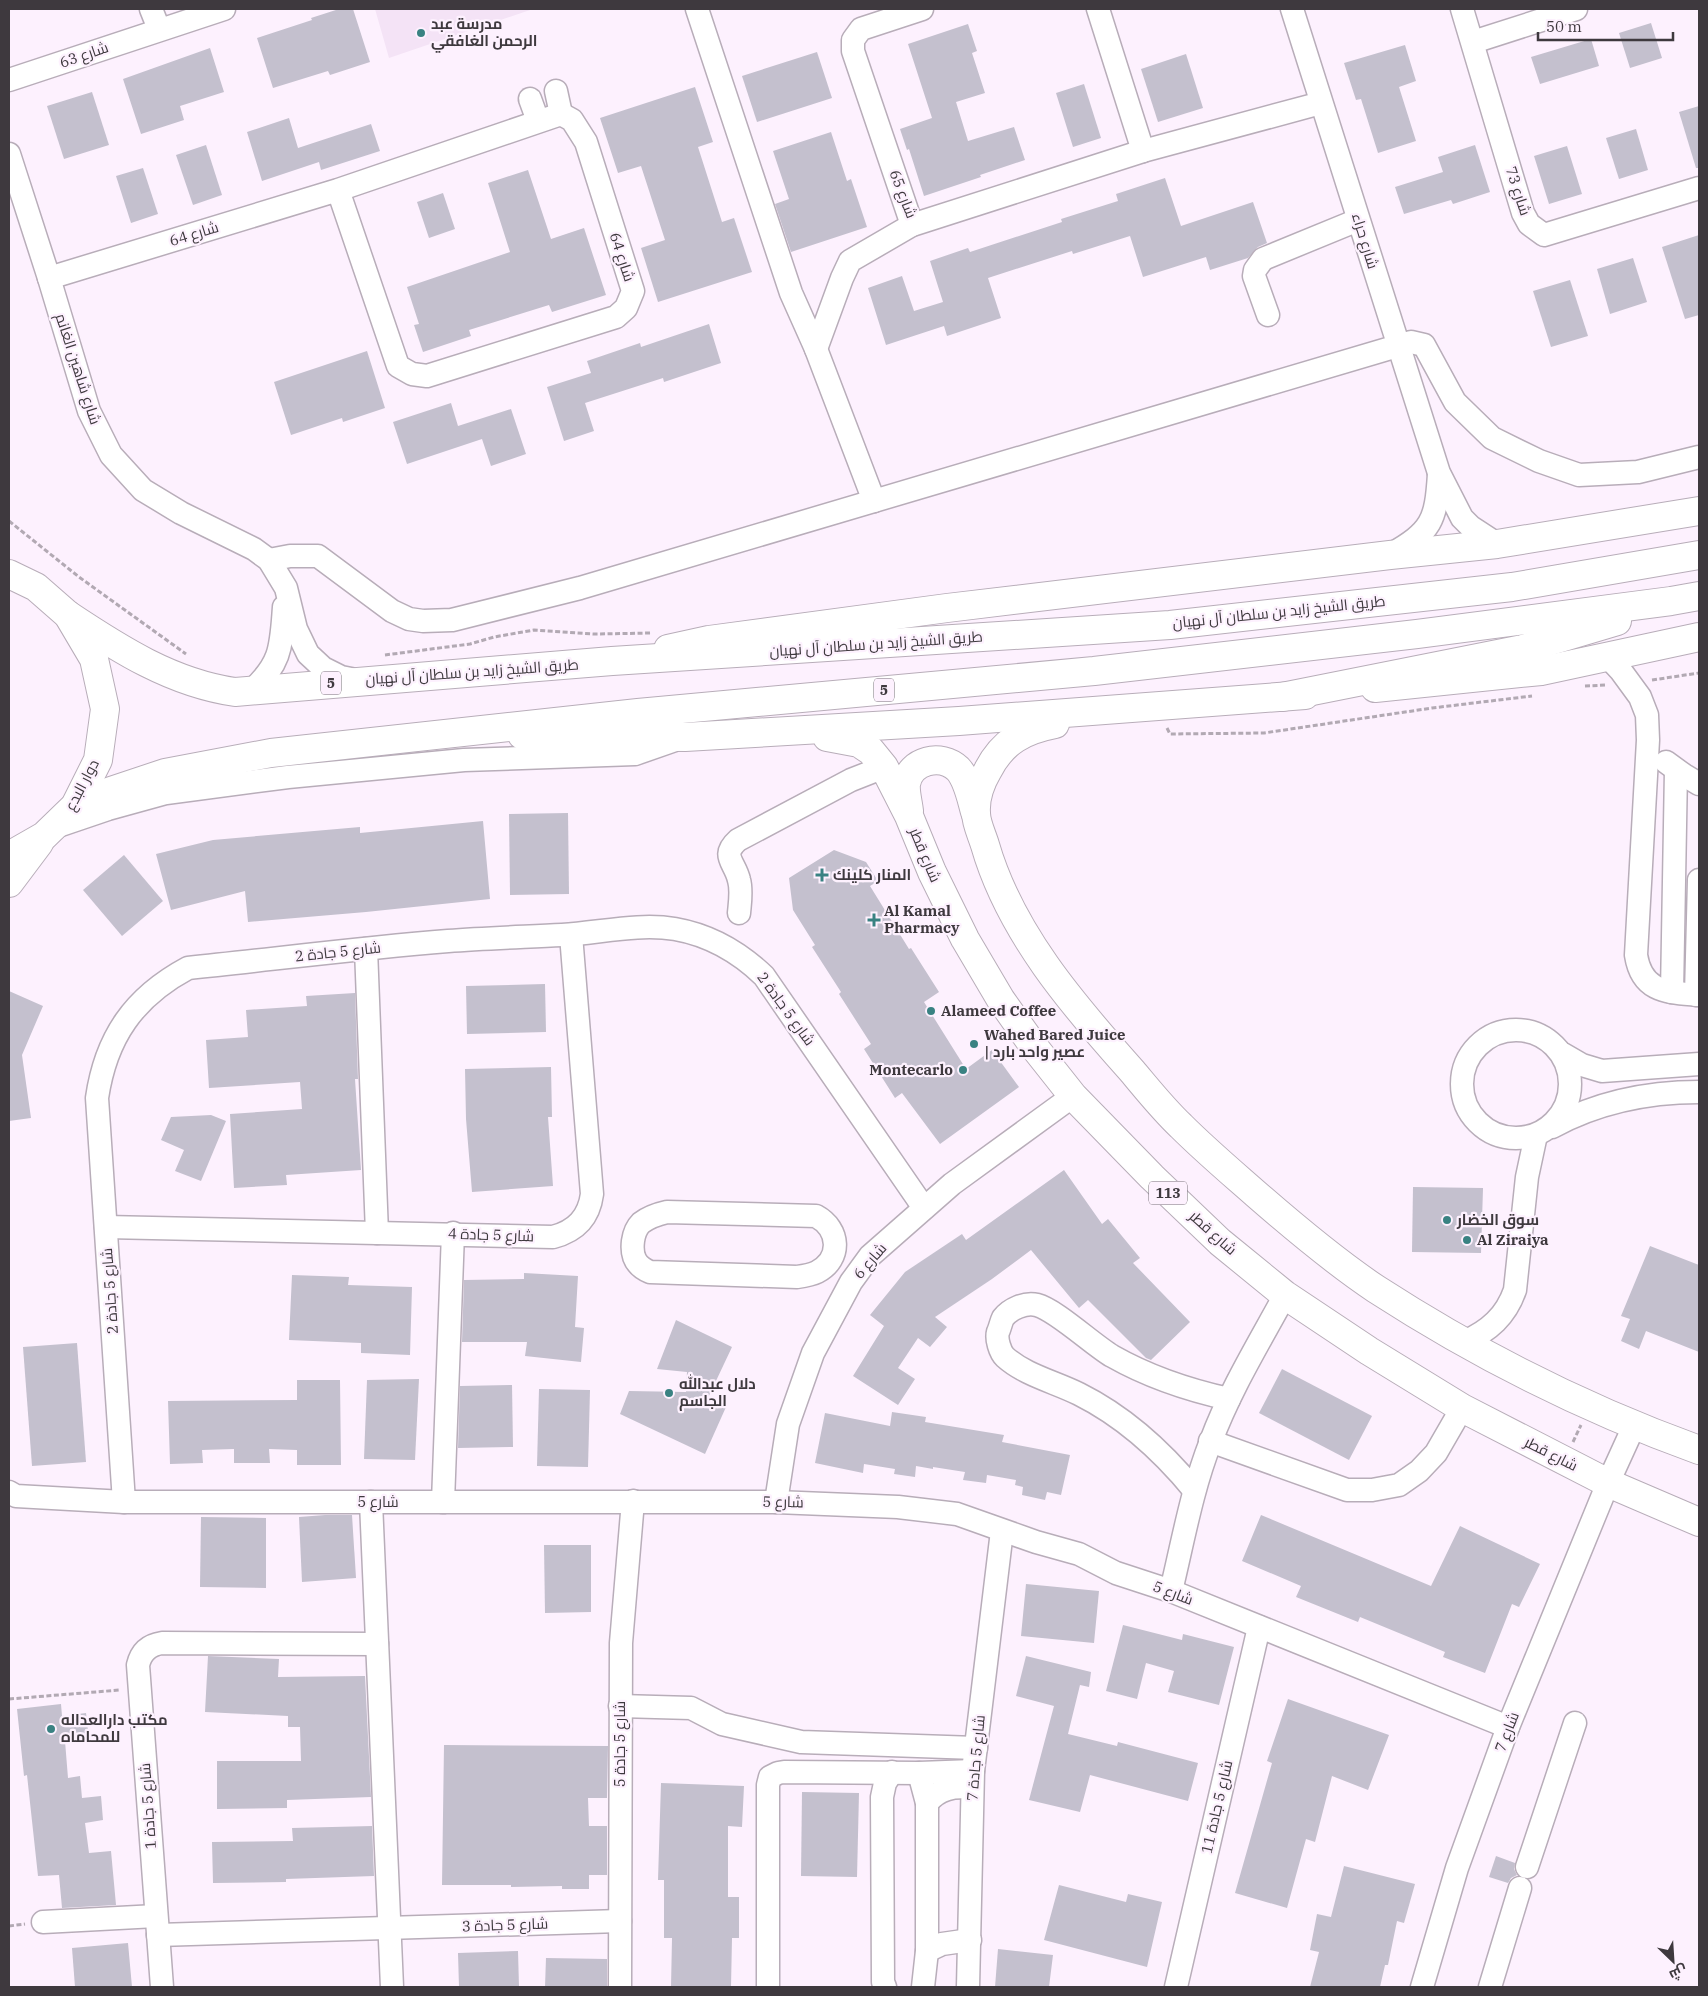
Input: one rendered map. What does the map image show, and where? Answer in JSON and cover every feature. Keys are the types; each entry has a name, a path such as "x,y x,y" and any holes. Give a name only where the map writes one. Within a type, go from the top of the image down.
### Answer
{"main road":[{"path":"612,661 708,640 766,632 947,608 1497,544 1699,512"},
{"path":"9,553 36,587"},
{"name":"طريق الشيخ زايد بن سلطان آل نهيان","path":"68,615 121,650 173,676 219,690 235,692 612,661 1170,625 1512,587 1699,555"},
{"name":"دوار البدع","path":"9,574 36,587 68,615 94,659 105,709 98,760 75,806 50,832 9,856"},
{"name":"5","path":"75,806 105,793 165,773 271,753 648,712 1094,671 1417,634 1671,602 1699,596"},
{"path":"1282,697 1523,649 1590,630 1671,602"},
{"path":"443,734 685,737 959,721 1282,697 1460,681 1532,672 1699,637"},
{"path":"976,813 980,784 992,761 1002,747 1020,735 1045,726 1155,705"},
{"name":"شارع قطر","path":"784,731 846,739 859,743 871,752 884,767 909,816 932,872 965,939 1001,1000 1035,1048 1073,1096 1152,1177 1220,1242 1285,1295 1369,1351 1462,1408 1608,1483 1699,1522"},
{"path":"909,816 906,785 908,776 914,768 923,762 933,760 945,762 957,769 966,782 992,868 1012,910 1048,968 1085,1018 1180,1125 1304,1236 1375,1288 1464,1342 1550,1389 1634,1426 1699,1450"},
{"path":"9,882 50,832"}],"street":[{"name":"شارع 63","path":"9,80 155,19 224,9"},
{"path":"697,9 791,293 816,349 874,501"},
{"name":"شارع 65","path":"922,9 861,29 853,40 853,51 912,224 1143,151 1321,103"},
{"path":"1098,9 1143,151"},
{"name":"شارع حراء","path":"1292,9 1439,473 1462,518 1471,527 1497,544"},
{"name":"شارع 73","path":"1462,9 1523,213 1529,224 1544,235 1699,188"},
{"path":"1473,42 1576,9"},
{"path":"556,91 561,114"},
{"path":"530,99 538,121"},
{"name":"شارع 64","path":"49,278 338,190 561,114 572,120 586,142 633,291 626,308 616,317 427,376 412,374 398,366 338,190"},
{"name":"شارع شاهين الغانم","path":"9,154 14,189 49,278 89,411 111,455 143,490 181,513 254,549 269,560 286,588 296,629 308,654 313,660 334,673 359,681"},
{"path":"1268,315 1254,276 1255,270 1262,259 1358,220"},
{"path":"816,349 850,261 912,224"},
{"path":"269,560 290,556 318,556 392,611 409,619 423,621 452,620 580,588 1411,342 1424,345 1455,402 1492,438 1539,461 1579,474 1638,472 1699,457"},
{"name":"شارع حراء","path":"1390,555 1416,538 1429,526 1435,514 1439,473"},
{"path":"251,691 266,675 281,646 286,588"},
{"path":"1608,657 1640,697 1647,715 1648,740 1636,955 1638,965 1648,982 1664,992 1698,995 1699,880"},
{"path":"50,832 108,809 166,793 288,777 464,760 635,754 685,737"},
{"path":"1648,740 1657,753 1676,770 1699,784"},
{"path":"739,913 739,879 728,855 730,847 738,840 851,780 884,767"},
{"path":"1672,992 1676,770"},
{"name":"شارع 5 جادة 2","path":"124,1502 97,1098 100,1080 112,1043 121,1026 157,987 188,968 449,941 571,935 648,928 674,929 710,939 743,958 764,976 773,987 924,1208"},
{"name":"شارع 5 جادة 4","path":"106,1227 453,1233 553,1237 570,1231 577,1226 588,1211 592,1194 571,935"},
{"path":"366,950 377,1233"},
{"path":"1699,1064 1602,1071 1582,1065 1563,1054 1548,1038 1528,1030 1507,1030 1487,1037 1472,1052 1462,1072 1462,1093 1469,1113 1483,1128 1503,1137 1520,1139 1542,1132 1582,1112 1632,1098 1676,1092 1699,1092"},
{"path":"1464,1342 1489,1329 1500,1319 1512,1300 1515,1290 1527,1177 1542,1132 1563,1113 1571,1094 1571,1073 1563,1054"},
{"name":"شارع 6","path":"776,1502 788,1424 813,1354 851,1282 870,1256 952,1184 1073,1096"},
{"path":"1503,1137 1519,1154 1527,1177"},
{"path":"833,1253 818,1272 797,1277 650,1272 642,1268 635,1261 632,1251 635,1232 640,1224 652,1216 667,1212 816,1216 826,1221 833,1232 833,1253 851,1282"},
{"path":"443,1502 453,1233"},
{"path":"833,1253 870,1256"},
{"path":"1171,1591 1194,1490 1210,1441 1229,1399 1285,1295"},
{"path":"1194,1490 1154,1446 1106,1410 1071,1390 1017,1367 1002,1354 997,1336 1003,1318 1017,1306 1036,1305 1053,1314 1112,1355 1139,1370 1168,1383 1229,1399"},
{"path":"1210,1441 1347,1490 1372,1490 1399,1485 1419,1471 1436,1453 1462,1408"},
{"name":"شارع 7","path":"1422,1987 1456,1868 1508,1727 1608,1483 1634,1426"},
{"name":"شارع 5","path":"11,1496 124,1502 776,1502 890,1507 957,1514 1079,1554 1116,1573 1171,1591 1508,1727"},
{"name":"شارع 5 جادة 5","path":"620,1987 621,1643 633,1501"},
{"path":"371,1502 392,1987"},
{"name":"شارع 5 جادة 7","path":"968,1987 973,1780 1002,1530"},
{"name":"شارع 5 جادة 11","path":"1176,1987 1258,1627"},
{"name":"شارع 5 جادة 1","path":"162,1987 140,1689 140,1659 146,1649 156,1644 377,1644"},
{"path":"620,1706 691,1708 722,1724 800,1742 976,1748"},
{"path":"1490,1987 1523,1878 1575,1723"},
{"path":"768,1987 768,1785 770,1777 784,1772 892,1772 919,1773 973,1780"},
{"path":"885,1987 883,1982 882,1797 885,1782 892,1772"},
{"path":"919,1773 927,1803 927,1951 923,1987"},
{"path":"927,1803 933,1796 953,1786 973,1780"},
{"name":"شارع 5 جادة 3","path":"43,1922 157,1926 389,1928 620,1921"},
{"path":"927,1951 942,1944 970,1940"}],"path":[{"path":"9,520 79,577 193,659"},
{"path":"1584,686 1630,683 1699,674"},
{"path":"1155,705 1170,734 1264,733 1535,695"},
{"path":"1564,1460 1590,1406"},
{"path":"9,1699 140,1689"}],"shaded area":[{"name":"مدرسة عبد الرحمن الغافقي","path":"375,9 533,9 389,58"}],"building":[{"path":"339,9 353,9 370,62 330,75 328,71 273,88 257,38"},
{"path":"1651,23 1662,58 1630,68 1619,33"},
{"path":"968,24 977,51 972,53 985,93 956,102 968,141 1014,127 1025,160 924,196 909,149 907,150 900,129 932,118 908,44"},
{"path":"1591,39 1599,66 1540,84 1531,57"},
{"path":"1405,45 1416,81 1399,87 1416,141 1378,153 1361,99 1356,100 1344,63"},
{"path":"210,48 224,92 180,106 184,120 141,134 123,79"},
{"path":"817,52 832,98 757,122 742,76"},
{"path":"1186,54 1203,108 1158,122 1141,69"},
{"path":"1084,84 1101,138 1073,147 1056,93"},
{"path":"695,87 713,142 698,147 722,222 734,218 752,272 658,302 641,248 665,240 641,166 618,173 600,118"},
{"path":"92,92 109,145 64,159 47,106"},
{"path":"1699,106 1699,168 1696,168 1679,112"},
{"path":"289,118 298,148 371,124 380,151 321,170 319,162 262,181 247,132"},
{"path":"1636,129 1648,170 1619,179 1606,138"},
{"path":"831,132 847,181 851,179 867,227 791,252 775,204 789,199 773,151"},
{"path":"206,145 222,195 193,205 176,155"},
{"path":"1475,145 1490,192 1453,204 1451,200 1404,214 1395,187 1443,172 1438,157"},
{"path":"1567,146 1582,194 1549,204 1534,156"},
{"path":"143,168 158,214 131,223 116,176"},
{"path":"528,170 551,239 584,228 606,295 552,312 549,305 469,330 471,336 423,352 414,325 419,324 407,287 510,252 488,183"},
{"path":"1165,178 1181,226 1253,202 1267,243 1258,247 1248,258 1210,270 1206,257 1143,277 1130,236 1073,254 1072,251 988,278 1001,318 947,336 944,326 886,345 868,288 902,276 914,311 943,302 930,261 968,248 970,252 1062,222 1061,219 1118,201 1116,194"},
{"path":"443,193 455,229 429,238 417,202"},
{"path":"1699,235 1699,315 1685,319 1662,247"},
{"path":"1633,258 1647,302 1610,314 1597,269"},
{"path":"1570,280 1588,336 1551,347 1533,291"},
{"path":"709,324 721,363 664,382 663,378 585,403 594,431 564,441 547,387 591,373 587,361 640,343 641,347"},
{"path":"367,351 385,408 343,422 342,418 291,435 274,382"},
{"path":"451,403 458,426 511,409 526,454 491,466 482,439 407,464 393,422"},
{"path":"568,813 569,894 510,895 509,814"},
{"path":"483,821 490,899 366,912 248,922 245,891 171,910 156,854 213,840 360,827 360,833"},
{"path":"834,850 866,862 878,881 870,886 909,949 911,948 939,992 924,1002 966,1069 992,1050 1019,1087 940,1144 902,1093 895,1098 864,1049 871,1044 839,994 841,992 812,947 815,945 793,910 789,878"},
{"path":"124,855 163,901 122,936 83,890"},
{"path":"545,984 546,1032 467,1034 466,986"},
{"path":"9,991 43,1006 22,1055 31,1118 9,1121"},
{"path":"355,993 358,1079 355,1079 361,1170 286,1175 287,1185 234,1188 230,1114 302,1109 300,1082 209,1088 206,1040 248,1037 246,1010 307,1006 306,996"},
{"path":"551,1067 552,1117 548,1117 553,1186 472,1192 466,1119 465,1069"},
{"path":"211,1115 226,1121 201,1181 175,1171 184,1150 161,1140 171,1117"},
{"path":"1064,1170 1102,1224 1108,1219 1140,1258 1133,1263 1190,1322 1151,1360 1146,1358 1088,1300 1079,1308 1031,1250 935,1317 947,1327 930,1347 918,1338 898,1368 915,1379 898,1405 853,1376 884,1326 870,1315 905,1272 962,1234 966,1240"},
{"name":"سوق الخضار","path":"1413,1187 1483,1188 1481,1253 1412,1252"},
{"path":"1650,1246 1699,1265 1699,1352 1646,1331 1639,1349 1621,1341 1630,1319 1621,1316"},
{"path":"524,1273 578,1276 575,1327 584,1328 581,1362 525,1356 527,1342 462,1342 464,1280 524,1279"},
{"path":"292,1275 349,1277 348,1285 412,1287 410,1355 361,1353 361,1343 289,1340"},
{"name":"دلال عبدالله الجاسم","path":"676,1320 732,1347 707,1400 726,1407 705,1454 620,1414 629,1391 686,1392 687,1372 657,1369"},
{"path":"77,1343 86,1462 32,1466 23,1347"},
{"path":"1282,1369 1372,1416 1349,1460 1259,1413"},
{"path":"419,1379 415,1460 364,1459 367,1380"},
{"path":"297,1380 340,1380 341,1465 297,1465 297,1450 269,1449 270,1463 234,1463 234,1449 202,1450 203,1463 170,1464 168,1401 297,1400"},
{"path":"512,1385 513,1447 458,1448 460,1386"},
{"path":"539,1389 590,1390 588,1467 537,1466"},
{"path":"892,1412 926,1417 925,1422 1004,1435 1002,1442 1070,1455 1061,1495 1047,1492 1045,1500 1022,1495 1023,1487 1015,1485 1016,1480 987,1475 986,1483 963,1480 965,1472 933,1467 933,1469 916,1466 915,1477 894,1474 895,1469 864,1464 863,1473 815,1463 825,1413 890,1426"},
{"path":"352,1515 356,1578 302,1582 299,1517"},
{"path":"1261,1515 1431,1586 1460,1526 1540,1564 1519,1607 1512,1604 1485,1673 1443,1657 1445,1652 1360,1617 1358,1622 1296,1597 1301,1586 1242,1561"},
{"path":"201,1517 266,1518 266,1588 200,1587"},
{"path":"544,1545 591,1545 591,1612 545,1613"},
{"path":"1026,1584 1099,1591 1094,1643 1021,1636"},
{"path":"1123,1625 1182,1640 1183,1634 1234,1647 1219,1705 1168,1692 1174,1671 1146,1663 1137,1699 1106,1691"},
{"path":"208,1656 279,1659 278,1677 365,1676 371,1797 287,1800 287,1808 217,1809 217,1761 301,1761 300,1727 288,1727 288,1716 205,1712"},
{"path":"1026,1656 1091,1672 1089,1687 1080,1685 1068,1734 1117,1746 1118,1742 1198,1763 1188,1801 1090,1775 1080,1812 1029,1800 1054,1706 1016,1696"},
{"path":"1288,1699 1389,1735 1368,1790 1332,1776 1315,1842 1306,1839 1287,1908 1235,1893 1272,1763 1267,1761"},
{"path":"61,1704 62,1716 86,1713 89,1738 65,1741 68,1778 80,1776 82,1798 101,1796 103,1820 85,1823 89,1853 111,1851 116,1905 62,1908 59,1875 38,1876 27,1775 24,1776 17,1709"},
{"path":"444,1745 608,1746 607,1798 588,1798 589,1826 607,1826 607,1875 589,1875 589,1889 562,1889 562,1886 442,1885"},
{"path":"661,1783 744,1786 742,1827 728,1826 728,1897 739,1897 739,1938 732,1938 731,1987 671,1987 672,1938 664,1938 664,1880 658,1880"},
{"path":"802,1792 859,1793 857,1877 801,1876"},
{"path":"372,1826 374,1876 286,1879 286,1882 213,1883 212,1842 293,1841 292,1828"},
{"path":"1496,1856 1515,1863 1514,1869 1517,1875 1511,1878 1508,1883 1489,1877"},
{"path":"1344,1866 1415,1884 1404,1923 1397,1921 1388,1965 1385,1965 1380,1987 1310,1987 1319,1952 1310,1950 1317,1914 1331,1917"},
{"path":"1059,1885 1126,1902 1128,1894 1162,1902 1147,1967 1044,1940"},
{"path":"128,1943 132,1987 75,1987 72,1948"},
{"path":"998,1949 1053,1955 1049,1987 995,1987"},
{"path":"518,1951 519,1987 459,1987 458,1953"},
{"path":"546,1958 607,1959 607,1987 545,1987"}],"place":[{"name":"مدرسة عبد الرحمن الغافقي","path":"421,33"},
{"name":"المنار كلينك","path":"822,875"},
{"name":"Al Kamal Pharmacy","path":"874,920"},
{"name":"Alameed Coffee","path":"931,1011"},
{"name":"Wahed Bared Juice | عصير واحد بارد","path":"974,1044"},
{"name":"Montecarlo","path":"963,1070"},
{"name":"سوق الخضار","path":"1447,1220"},
{"name":"Al Ziraiya","path":"1467,1240"},
{"name":"دلال عبدالله الجاسم","path":"669,1393"},
{"name":"مكتب دارالعداله للمحاماه","path":"51,1729"}]}
